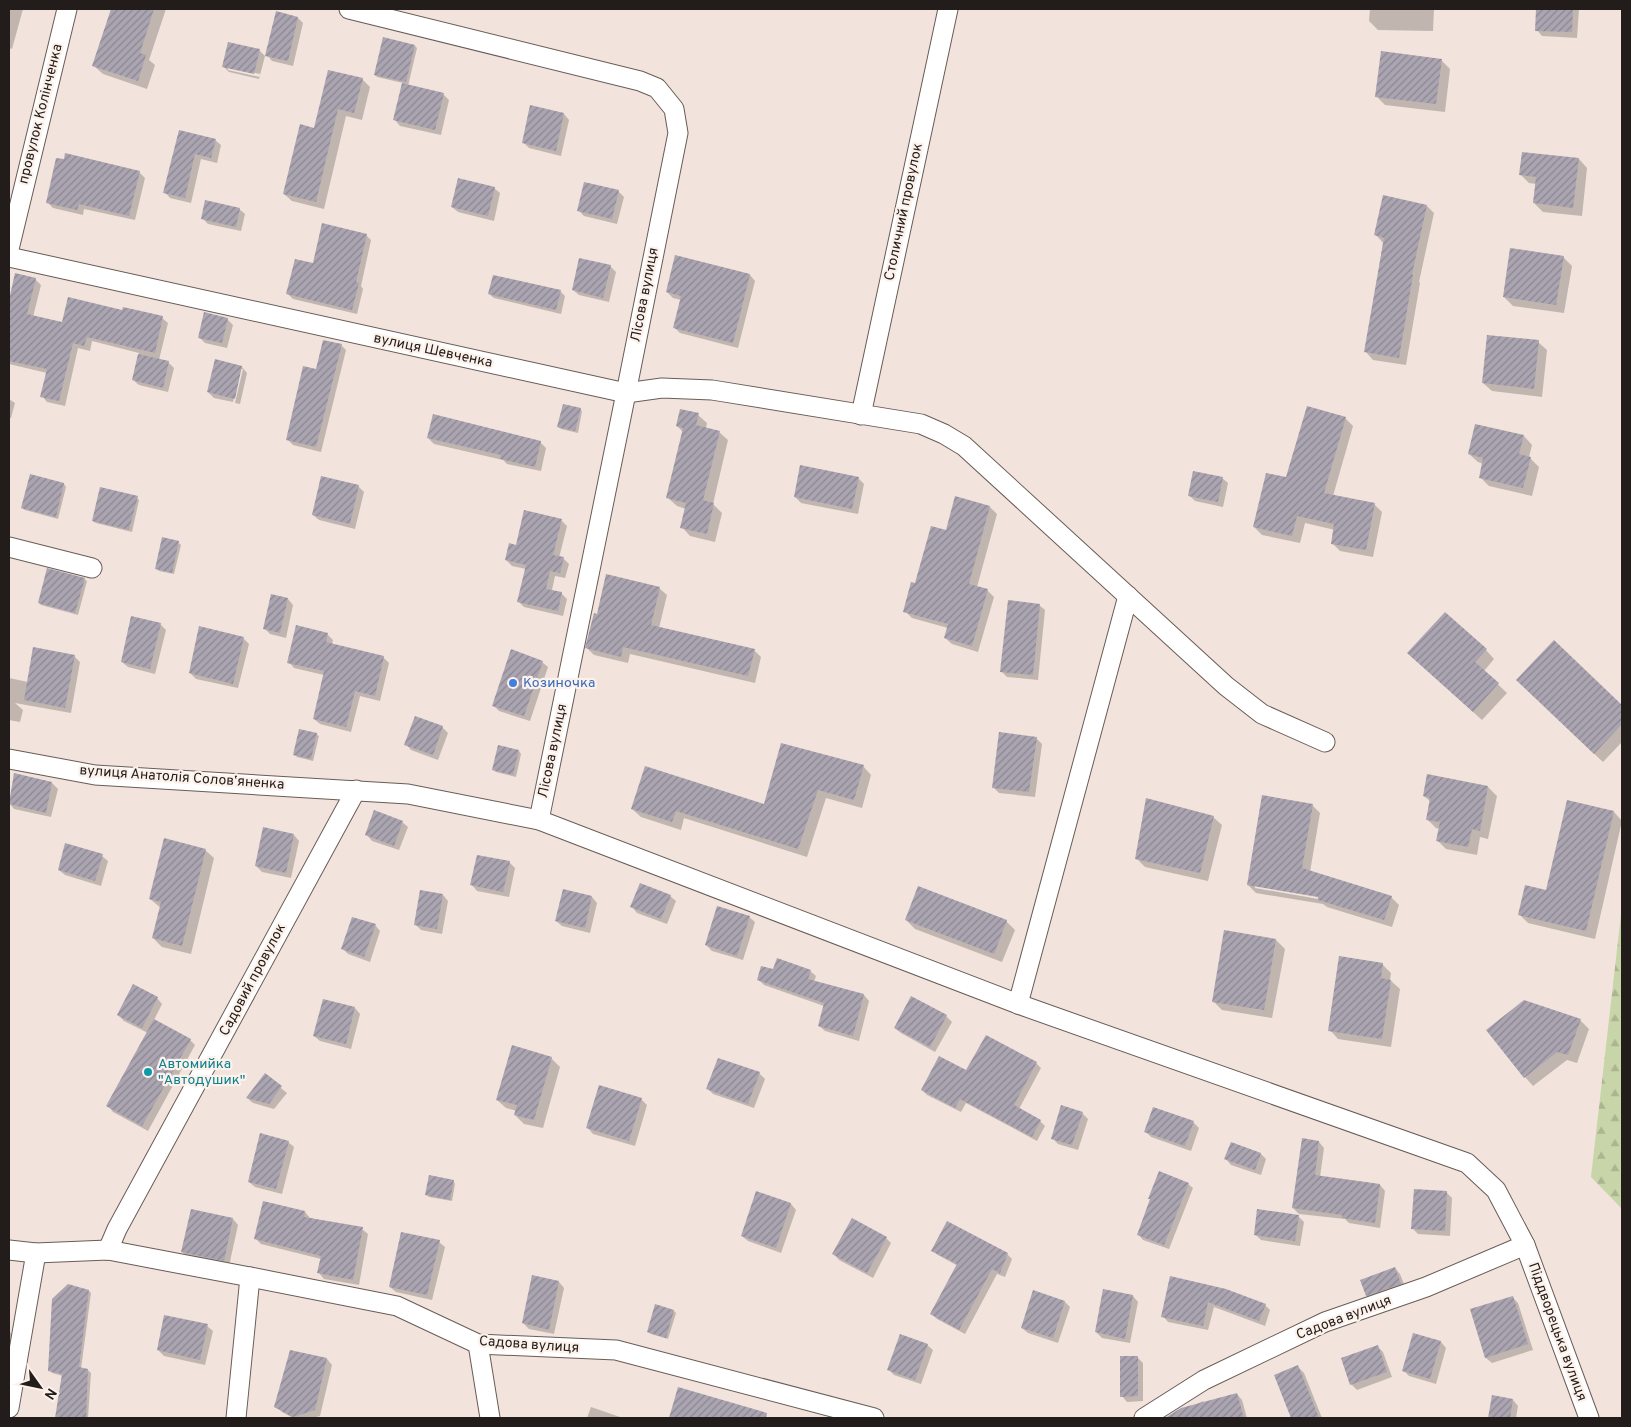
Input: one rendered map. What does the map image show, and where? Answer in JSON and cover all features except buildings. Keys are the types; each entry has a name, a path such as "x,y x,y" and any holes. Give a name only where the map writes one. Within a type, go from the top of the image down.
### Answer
{"street":[{"name":"провулок Колінченка","path":"9,249 67,9"},
{"name":"Лісова вулиця","path":"348,9 640,81 657,88 674,109 678,132 539,820"},
{"name":"Столичний провулок","path":"861,415 948,9"},
{"name":"вулиця Шевченка","path":"9,257 626,393 662,388 712,390 921,424 944,434 964,446 1226,686 1262,714 1325,742"},
{"path":"9,547 92,568"},
{"path":"1018,1004 1128,596"},
{"name":"вулиця Анатолія Соловʼяненка","path":"9,759 95,775 408,794 539,820 1018,1004"},
{"name":"Садовий провулок","path":"108,1250 117,1229 356,790"},
{"name":"Піддворецька вулиця","path":"1018,1004 1467,1163 1496,1190 1525,1245 1589,1418"},
{"name":"Садова вулиця","path":"1147,1418 1204,1380 1324,1322 1426,1287 1525,1245"},
{"name":"Садова вулиця","path":"9,1250 36,1253 108,1250 250,1277 397,1306 478,1344 616,1350 874,1418"},
{"path":"9,1408 36,1253"},
{"path":"236,1418 250,1277"},
{"path":"478,1344 490,1418"}],"green space":[{"path":"1622,906 1622,1209 1591,1177"}],"place":[{"name":"Козиночка","path":"513,683"},
{"name":"Автомийка \"Автодушик\"","path":"148,1072"}]}
